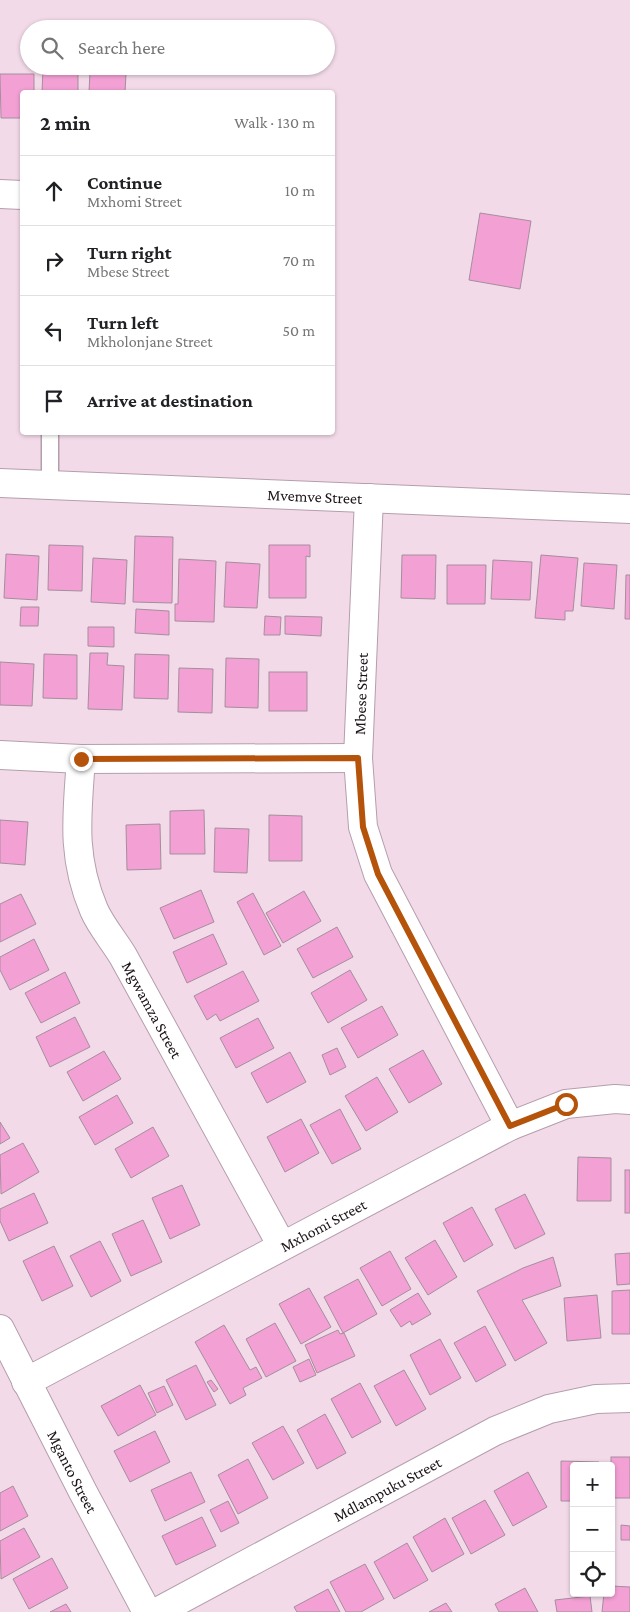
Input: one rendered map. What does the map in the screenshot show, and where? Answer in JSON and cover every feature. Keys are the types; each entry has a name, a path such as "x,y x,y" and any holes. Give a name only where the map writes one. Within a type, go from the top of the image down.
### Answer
{"street":[{"path":"0,194 20,196"},
{"name":"Mvemve Street","path":"0,483 630,509"},
{"name":"Mbese Street","path":"369,498 358,758 363,827 378,874 510,1126"},
{"path":"0,755 81,759 358,758"},
{"name":"Mgwamza Street","path":"81,759 76,825 80,869 95,912 123,956 282,1246"},
{"name":"Mxhomi Street","path":"26,1382 510,1126 566,1104 615,1099 630,1100"},
{"name":"Mganto Street","path":"0,1329 147,1612"},
{"name":"Mdlampuku Street","path":"157,1612 494,1431 549,1409 596,1399 630,1398"}],"lane":[{"path":"50,435 50,485"}],"building":[{"path":"0,74 34,75 34,90 20,90 20,118 1,118"},
{"path":"43,75 78,75 78,90 42,90"},
{"path":"90,75 126,75 125,90 89,90"},
{"path":"480,213 531,221 520,289 469,280"},
{"path":"135,536 173,537 172,603 133,602"},
{"path":"49,545 83,546 82,591 48,590"},
{"path":"269,545 310,545 310,557 306,556 306,598 269,598"},
{"path":"6,554 39,556 37,600 4,598"},
{"path":"402,555 436,555 435,599 401,598"},
{"path":"541,555 578,558 573,611 565,611 565,620 535,618"},
{"path":"93,558 127,560 125,604 91,602"},
{"path":"179,559 216,561 214,622 175,621 175,604 178,604"},
{"path":"493,560 532,562 530,600 491,599"},
{"path":"226,562 260,564 257,608 224,607"},
{"path":"584,563 617,565 614,609 581,606"},
{"path":"447,565 486,565 485,604 447,604"},
{"path":"626,575 630,575 630,619 625,619"},
{"path":"21,607 39,607 38,626 20,626"},
{"path":"136,609 169,611 169,635 135,633"},
{"path":"265,616 281,617 280,635 264,635"},
{"path":"285,616 322,617 321,636 285,634"},
{"path":"88,627 114,627 114,647 88,646"},
{"path":"90,653 108,653 107,665 124,666 122,710 88,709"},
{"path":"44,654 77,655 77,699 43,698"},
{"path":"135,654 169,655 168,699 134,698"},
{"path":"226,658 259,659 258,708 225,707"},
{"path":"0,662 34,664 32,706 0,705"},
{"path":"179,668 213,669 212,713 178,712"},
{"path":"269,672 307,672 307,711 269,711"},
{"path":"204,810 205,854 170,854 170,811"},
{"path":"269,815 302,816 302,861 269,861"},
{"path":"0,820 28,822 25,865 0,863"},
{"path":"160,824 161,869 127,870 126,825"},
{"path":"215,828 249,829 247,873 214,872"},
{"path":"201,890 214,922 174,939 160,908"},
{"path":"304,891 321,921 283,943 266,913"},
{"path":"253,893 281,946 264,955 237,902"},
{"path":"21,894 36,924 0,942 0,904"},
{"path":"337,927 353,957 313,978 297,949"},
{"path":"213,934 227,964 187,983 173,952"},
{"path":"34,939 49,970 10,990 0,970 0,957"},
{"path":"350,970 367,1000 328,1023 311,993"},
{"path":"243,971 259,1001 220,1021 216,1014 207,1020 194,996"},
{"path":"65,972 80,1003 41,1023 25,993"},
{"path":"382,1006 398,1035 358,1058 341,1028"},
{"path":"75,1017 90,1047 50,1067 36,1037"},
{"path":"258,1018 274,1048 236,1068 220,1038"},
{"path":"337,1048 346,1067 330,1075 322,1055"},
{"path":"423,1050 442,1084 409,1103 389,1069"},
{"path":"104,1051 121,1079 83,1101 67,1072"},
{"path":"290,1052 306,1082 267,1103 251,1073"},
{"path":"377,1077 398,1112 366,1131 345,1096"},
{"path":"117,1095 133,1123 95,1145 79,1117"},
{"path":"340,1109 361,1149 332,1164 310,1125"},
{"path":"301,1119 319,1153 285,1172 267,1137"},
{"path":"0,1122 10,1138 0,1144"},
{"path":"153,1127 169,1156 131,1178 115,1149"},
{"path":"23,1143 39,1172 1,1194 0,1155"},
{"path":"578,1157 611,1158 611,1201 577,1201"},
{"path":"625,1170 630,1170 630,1213 625,1213"},
{"path":"182,1185 200,1225 170,1239 152,1198"},
{"path":"34,1193 48,1223 9,1241 0,1221 0,1209"},
{"path":"525,1194 545,1234 515,1249 495,1209"},
{"path":"472,1207 493,1245 464,1262 443,1223"},
{"path":"143,1220 162,1262 131,1276 112,1234"},
{"path":"435,1240 457,1277 428,1295 405,1258"},
{"path":"100,1241 121,1281 91,1297 70,1256"},
{"path":"54,1246 73,1286 42,1301 23,1261"},
{"path":"390,1251 411,1289 382,1306 360,1268"},
{"path":"630,1253 630,1284 617,1285 615,1254"},
{"path":"553,1257 561,1286 522,1300 547,1343 515,1361 477,1291 523,1268"},
{"path":"358,1279 377,1314 343,1333 324,1297"},
{"path":"309,1288 331,1327 301,1344 279,1304"},
{"path":"630,1290 630,1334 612,1334 612,1291"},
{"path":"418,1293 431,1314 412,1325 410,1321 401,1327 390,1310"},
{"path":"597,1295 601,1338 567,1341 564,1298"},
{"path":"275,1323 296,1361 266,1377 246,1339"},
{"path":"224,1325 250,1370 256,1367 262,1378 243,1388 246,1395 230,1404 195,1342"},
{"path":"485,1326 506,1365 476,1382 454,1343"},
{"path":"338,1330 340,1334 344,1333 355,1356 317,1373 305,1345"},
{"path":"440,1339 461,1378 430,1395 410,1355"},
{"path":"309,1359 316,1375 300,1382 293,1367"},
{"path":"196,1365 216,1405 186,1420 166,1380"},
{"path":"404,1370 426,1409 396,1426 374,1386"},
{"path":"211,1380 218,1389 214,1392 207,1382"},
{"path":"360,1383 381,1422 352,1438 331,1399"},
{"path":"140,1385 156,1415 118,1436 101,1406"},
{"path":"164,1386 173,1405 157,1413 148,1393"},
{"path":"325,1414 346,1453 317,1469 297,1430"},
{"path":"283,1426 304,1463 273,1480 252,1443"},
{"path":"155,1431 170,1462 130,1482 114,1451"},
{"path":"611,1457 630,1457 630,1498 615,1498 615,1462 611,1462"},
{"path":"248,1459 268,1498 238,1514 218,1475"},
{"path":"561,1461 599,1462 570,1462 570,1501 561,1501"},
{"path":"191,1472 205,1502 165,1521 151,1490"},
{"path":"528,1472 547,1507 513,1526 494,1491"},
{"path":"13,1486 28,1516 0,1531 0,1493"},
{"path":"485,1500 505,1535 471,1554 452,1518"},
{"path":"228,1501 239,1523 221,1532 210,1510"},
{"path":"202,1517 216,1546 176,1565 162,1536"},
{"path":"445,1518 464,1554 432,1572 413,1537"},
{"path":"621,1525 630,1526 630,1540 621,1540"},
{"path":"24,1528 40,1557 1,1579 0,1541"},
{"path":"407,1543 428,1580 394,1599 374,1562"},
{"path":"52,1558 68,1588 29,1609 13,1579"},
{"path":"365,1564 384,1599 361,1612 346,1612 330,1582"},
{"path":"615,1586 630,1587 630,1612 602,1612 604,1597 615,1597"},
{"path":"525,1588 538,1612 499,1612 495,1604"},
{"path":"328,1589 340,1612 297,1612 294,1607"},
{"path":"590,1597 592,1612 557,1612 555,1600"},
{"path":"446,1603 452,1612 429,1612"},
{"path":"66,1604 71,1612 50,1612"}],"route":[{"path":"81,759 358,758 363,827 378,874 510,1126 566,1104"}]}
